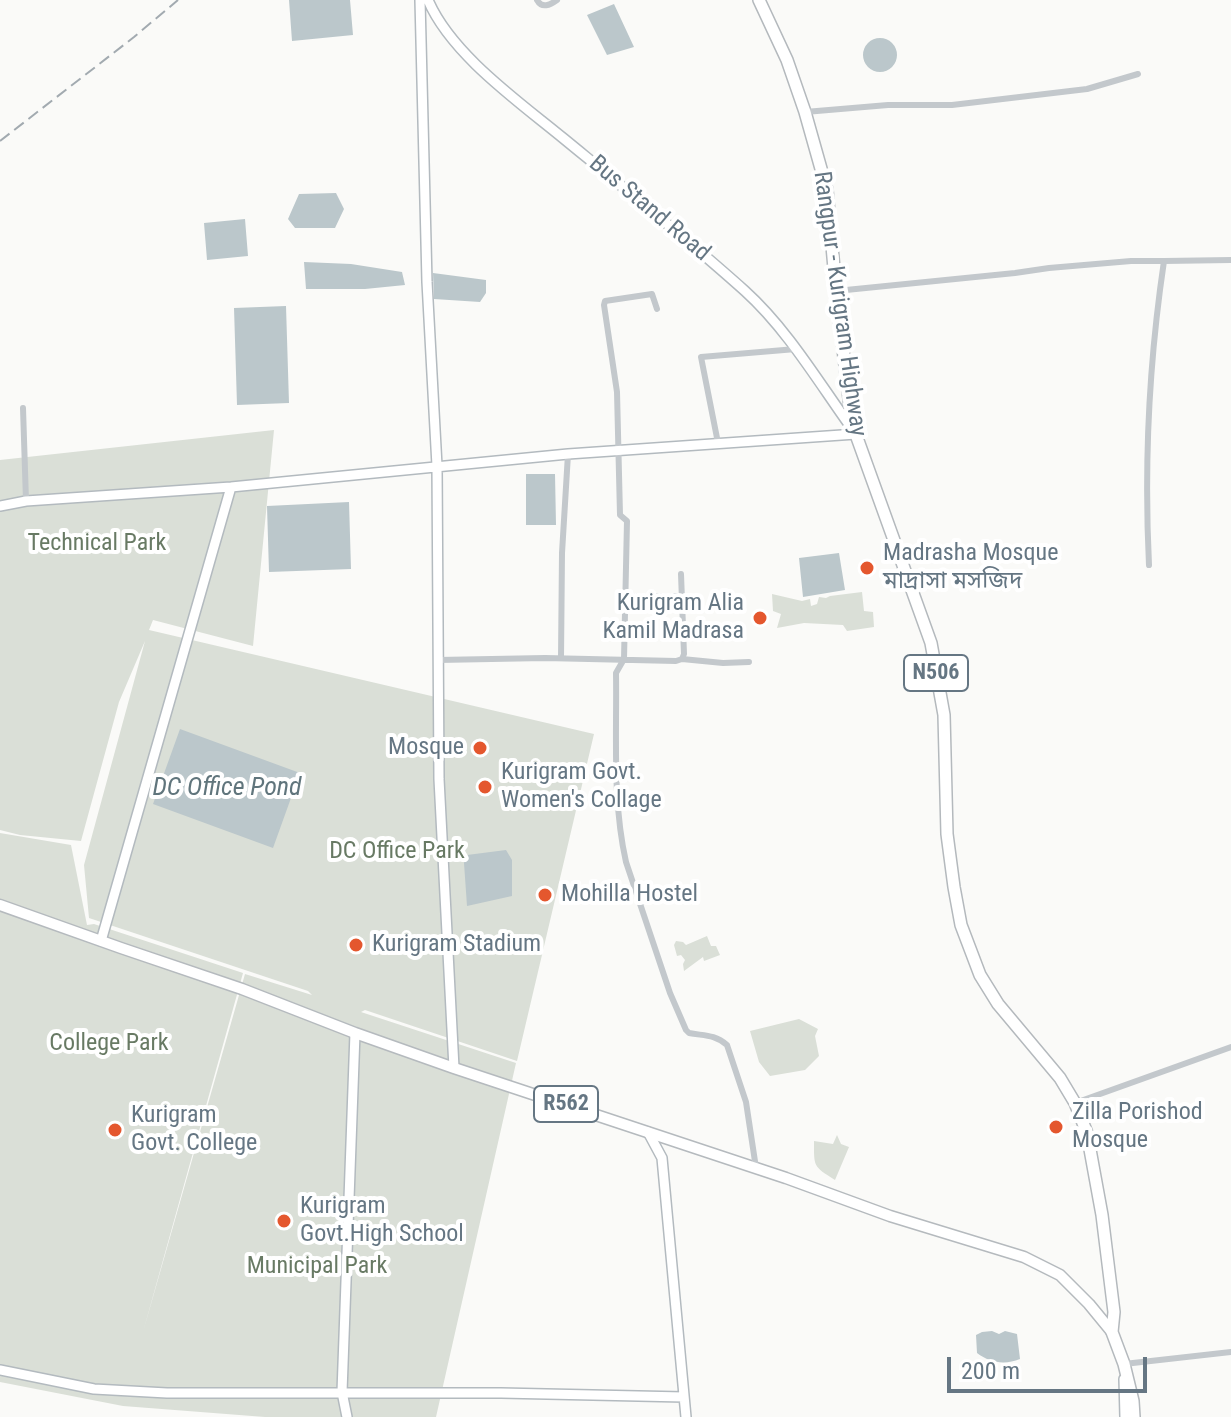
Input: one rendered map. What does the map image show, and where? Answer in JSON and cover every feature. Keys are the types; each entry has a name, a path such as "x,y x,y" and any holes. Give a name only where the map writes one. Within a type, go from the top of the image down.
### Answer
{"highway":[{"name":"Rangpur - Kurigram Highway","path":"759,0 787,60 827,190 851,415 931,643 944,715 947,834 961,925 980,975 998,1004 1060,1078 1075,1103 1087,1133 1102,1215 1114,1312 1112,1332 1124,1364 1134,1417"}],"main road":[{"name":"R562","path":"0,905 242,989 454,1068 890,1216 1024,1257 1060,1275 1112,1332"}],"street":[{"path":"420,0 427,282 437,466 439,795 454,1068"},
{"name":"Bus Stand Road","path":"428,0 450,36 500,86 699,251 767,313 856,433"},
{"path":"537,0 546,6 557,0"},
{"path":"805,112 888,105 952,105 1087,89 1138,74"},
{"path":"836,291 1131,261 1231,260"},
{"path":"1149,565 1150,373 1164,261"},
{"path":"657,309 652,294 605,301 604,305 617,392 620,515 627,521 624,659 616,673 617,770 622,843 670,993 686,1030 711,1035 727,1045 746,1102 756,1168"},
{"path":"718,443 701,357 796,349"},
{"path":"23,408 26,501"},
{"path":"0,506 26,501 231,487 568,454 856,433"},
{"path":"561,658 562,553 568,454"},
{"path":"101,941 231,487"},
{"path":"681,574 682,659"},
{"path":"625,596 682,599"},
{"path":"438,660 561,658 749,662"},
{"path":"347,1417 342,1392 355,1033"},
{"path":"1075,1103 1231,1047"},
{"path":"648,1132 662,1158 686,1417"},
{"path":"662,1158 674,1141"},
{"path":"1125,1417 1124,1364 1231,1352"},
{"path":"0,1370 94,1389 167,1393 517,1393 684,1397"}],"green space":[{"path":"274,430 253,646 153,620 149,630 594,734 517,1061 365,1010 361,1012 516,1063 436,1417 265,1417 123,1406 0,1382 0,833 71,845 87,925 94,924 243,973 143,1332 245,974 312,995 308,991 89,918 84,865 145,641 119,702 81,841 0,830 0,460"},
{"path":"862,592 864,611 873,612 874,627 847,631 843,625 804,623 777,628 781,614 773,611 772,594 802,601 810,599 811,606 817,604 819,597"},
{"path":"707,936 720,955 704,961 703,957 684,971 685,960 681,955 677,956 676,941 686,945"},
{"path":"799,1019 818,1029 815,1036 819,1056 805,1070 770,1076 759,1062 750,1031"},
{"path":"837,1135 841,1144 849,1147 835,1180 816,1165 814,1141 833,1144"}],"water":[{"path":"289,0 350,0 353,35 292,41"},
{"path":"614,4 634,47 607,55 587,15"},
{"path":"880,38 892,43 897,55 892,67 880,72 868,67 863,55 868,43"},
{"path":"336,193 344,209 335,228 295,228 288,219 299,194"},
{"path":"245,219 248,256 207,260 204,223"},
{"path":"304,262 351,264 402,272 405,285 306,289"},
{"path":"433,273 486,280 486,293 480,302 434,299"},
{"path":"286,306 289,403 237,405 234,308"},
{"path":"526,474 555,474 556,525 526,525"},
{"path":"349,502 351,569 269,572 267,506"},
{"path":"839,553 845,590 803,597 799,558"},
{"name":"DC Office Pond","path":"180,729 300,773 273,848 153,804"},
{"path":"506,850 512,860 512,896 467,906 464,863 467,855"},
{"path":"992,1331 1017,1334 1020,1359 998,1362 977,1353 976,1335"}],"railway":[{"path":"0,141 178,0"}],"place":[{"name":"Madrasha Mosque মাদ্রাসা মসজিদ","path":"867,568"},
{"name":"Kurigram Alia Kamil Madrasa","path":"760,618"},
{"name":"Mosque","path":"480,748"},
{"name":"Kurigram Govt. Women's Collage","path":"485,787"},
{"name":"Mohilla Hostel","path":"545,895"},
{"name":"Kurigram Stadium","path":"356,945"},
{"name":"Zilla Porishod Mosque","path":"1056,1127"},
{"name":"Kurigram Govt. College","path":"115,1130"},
{"name":"Kurigram Govt.High School","path":"284,1221"}],"park label":[{"name":"Technical Park","path":"97,544"},
{"name":"DC Office Park","path":"397,852"},
{"name":"College Park","path":"109,1044"},
{"name":"Municipal Park","path":"317,1267"}]}
